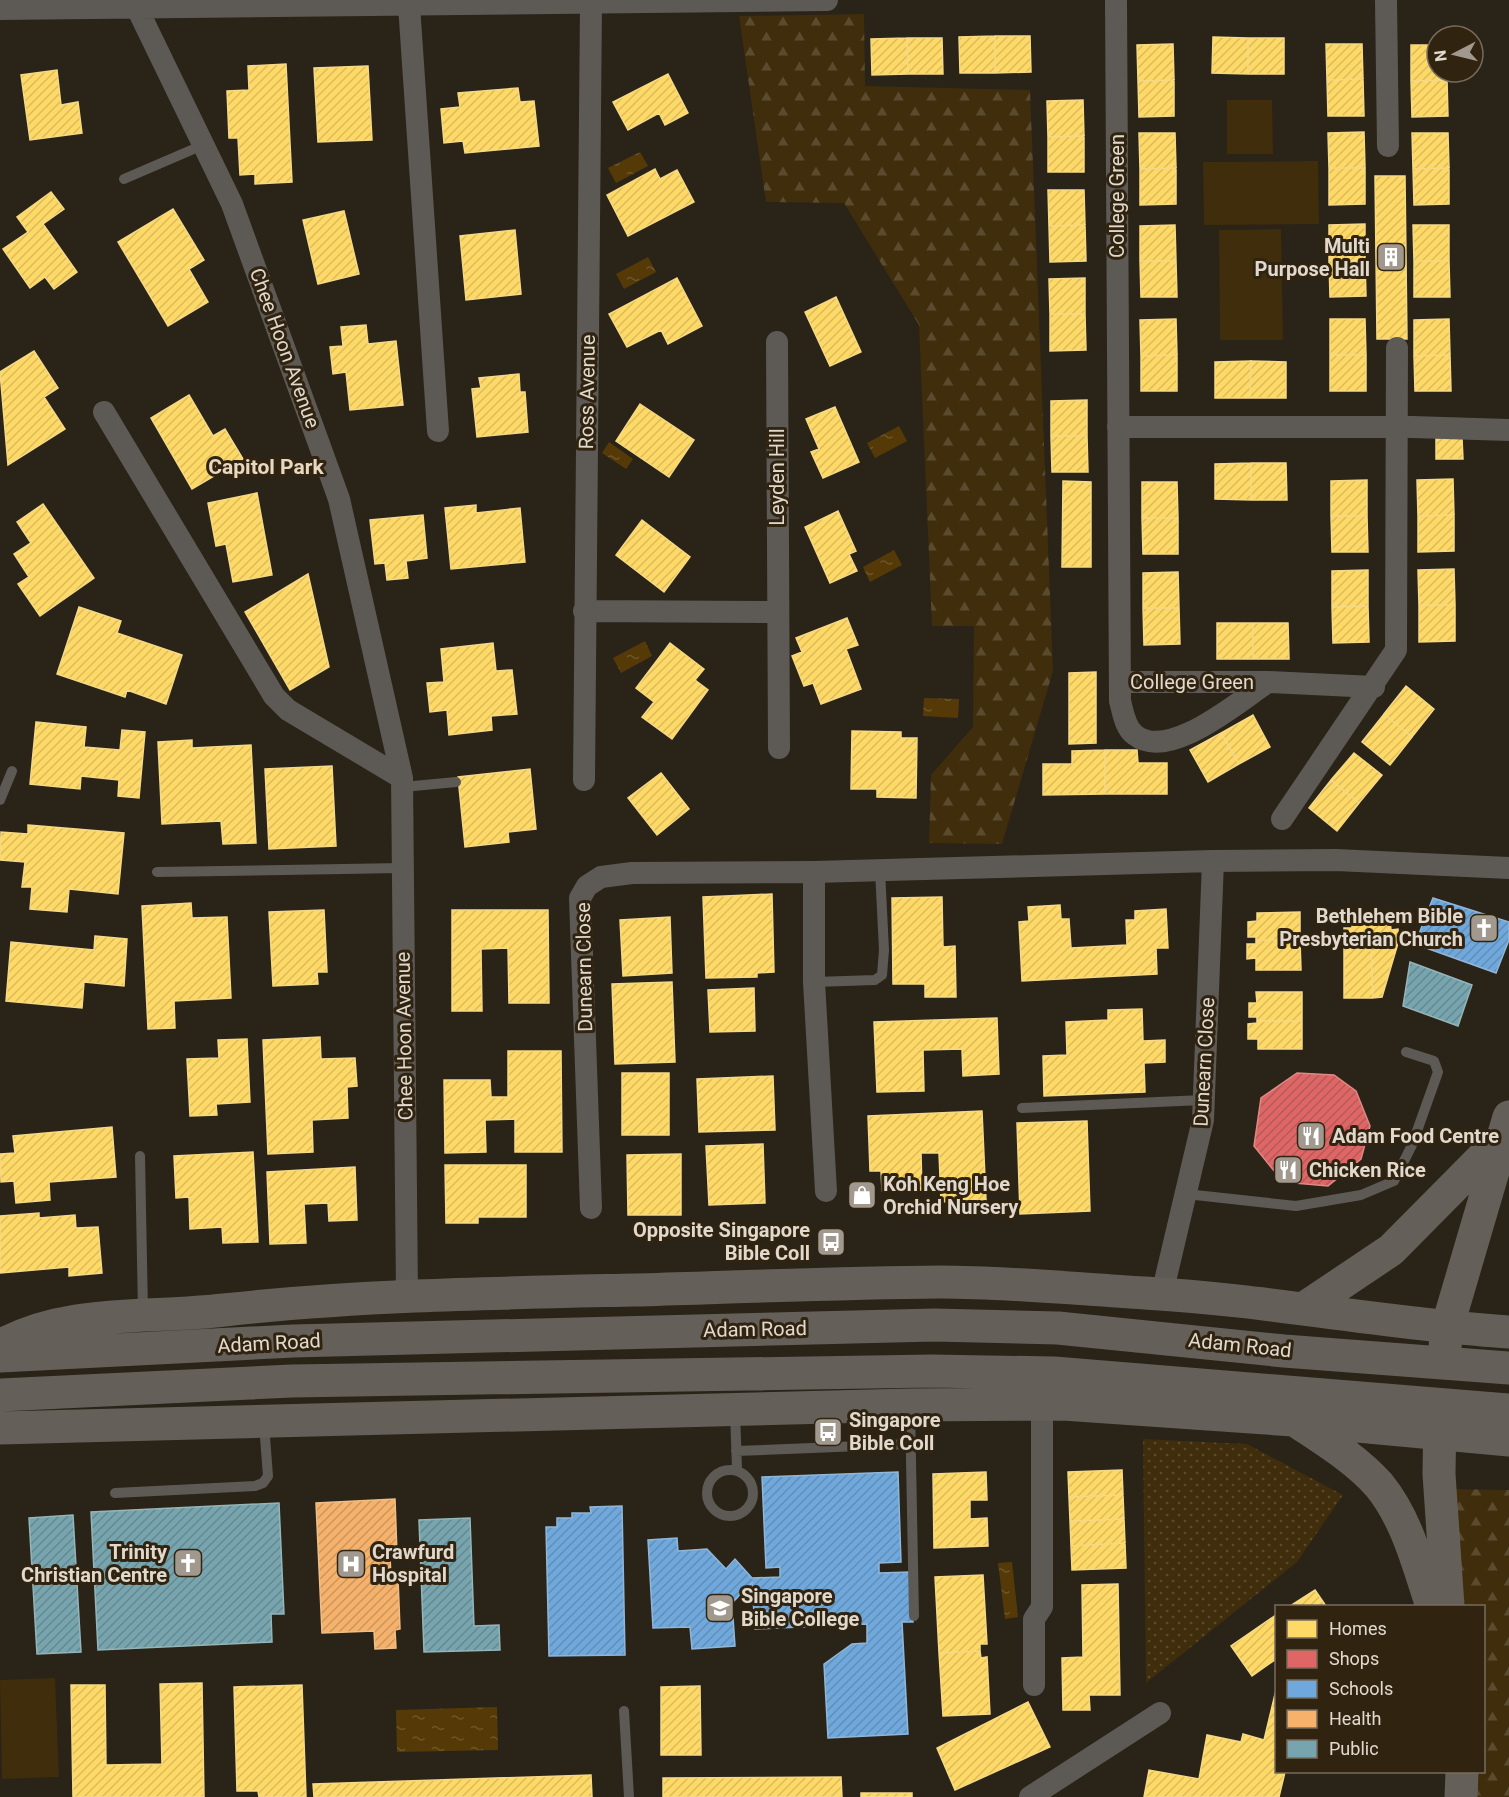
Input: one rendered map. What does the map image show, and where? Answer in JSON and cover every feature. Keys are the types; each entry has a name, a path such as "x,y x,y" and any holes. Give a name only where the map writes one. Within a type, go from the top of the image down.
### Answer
{"highway":[{"path":"1303,1309 1391,1250 1507,1126"},
{"path":"1448,1605 1438,1433 1447,1328 1507,1126"},
{"path":"0,1346 58,1324 143,1315 196,1314 407,1295 943,1282 1162,1294 1303,1309 1447,1328 1509,1332"},
{"path":"1213,1416 1239,1406 1267,1381 1269,1339 1252,1318 1223,1301"},
{"name":"Adam Road","path":"0,1356 293,1341 934,1325 1058,1328 1284,1351 1509,1368"},
{"name":"Adam Road","path":"0,1395 292,1382 932,1371 1043,1373 1509,1410"},
{"path":"0,1428 910,1405 1042,1413 1293,1420 1509,1440"},
{"path":"1293,1420 1335,1446 1378,1485 1403,1523 1432,1605"},
{"path":"1461,1797 1462,1773"}],"street":[{"path":"0,9 366,2 409,5 827,0"},
{"name":"College Green","path":"1116,0 1120,682 1268,682 1374,687"},
{"path":"1386,0 1388,146"},
{"name":"Ross Avenue","path":"584,780 591,4"},
{"path":"409,5 438,431"},
{"name":"Chee Hoon Avenue","path":"136,6 232,204 339,499 403,782 407,1295"},
{"name":"Leyden Hill","path":"777,342 779,748"},
{"path":"1282,819 1374,687 1396,650 1397,348"},
{"path":"104,412 274,696 288,710 403,782"},
{"path":"1118,427 1398,427 1509,430"},
{"path":"584,611 777,612"},
{"path":"1120,682 1120,701 1129,729 1143,740 1161,741 1174,740 1198,729 1268,682"},
{"name":"Dunearn Close","path":"591,1208 580,898 587,886 601,877 632,873 814,872 1213,861 1335,860 1509,868"},
{"name":"Dunearn Close","path":"1162,1294 1203,1120 1213,861"},
{"path":"814,872 814,982 826,1191"},
{"path":"1034,1685 1034,1619 1042,1607 1042,1413"},
{"path":"1042,1794 1160,1713"}],"lane":[{"path":"124,179 203,145"},
{"path":"0,800 12,771"},
{"path":"403,782 456,782"},
{"path":"158,872 402,868"},
{"path":"814,982 875,980 882,975 884,950 880,870"},
{"path":"1186,1194 1296,1206 1360,1195 1394,1181 1412,1145 1438,1072 1434,1061 1406,1052"},
{"path":"1022,1108 1203,1100"},
{"path":"140,1156 143,1315"},
{"path":"910,1405 914,1616"},
{"path":"735,1409 736,1469"},
{"path":"115,1493 255,1486 264,1483 268,1476 264,1421"},
{"path":"736,1451 911,1444"},
{"path":"736,1469 749,1478 754,1492 750,1506 739,1515 724,1516 711,1508 706,1494 710,1480 722,1470 736,1469"},
{"path":"624,1710 629,1797"}],"green space":[{"path":"864,14 865,86 1030,90 1053,671 1002,844 929,843 931,775 973,727 974,626 932,626 919,325 844,203 766,202 739,16"},
{"path":"1227,100 1272,100 1273,154 1227,154"},
{"path":"1318,161 1319,224 1204,225 1203,162"},
{"path":"1281,229 1283,340 1220,340 1219,230"},
{"path":"1143,1439 1247,1444 1343,1495 1297,1562 1146,1683"},
{"path":"1454,1489 1509,1490 1509,1797 1475,1797 1476,1773 1485,1773 1485,1605 1464,1605"},
{"path":"55,1678 59,1777 2,1779 0,1680"}],"water":[{"path":"640,152 648,166 616,183 608,168"},
{"path":"648,257 656,272 624,289 616,274"},
{"path":"899,426 907,441 875,458 867,443"},
{"path":"609,442 633,459 626,469 602,453"},
{"path":"894,550 902,565 870,582 863,567"},
{"path":"645,641 652,656 621,673 613,658"},
{"path":"924,698 959,699 958,718 923,716"},
{"path":"1012,1562 1018,1617 1005,1619 998,1563"},
{"path":"497,1707 498,1750 397,1752 396,1710"}],"building: Homes":[{"path":"995,36 1030,36 1031,72 995,73"},
{"path":"995,36 995,73 960,73 959,37"},
{"path":"1213,37 1248,38 1248,74 1212,73"},
{"path":"907,38 908,74 872,75 871,39"},
{"path":"907,38 942,38 943,74 908,74"},
{"path":"1248,38 1284,38 1284,74 1248,74"},
{"path":"1173,44 1174,80 1138,81 1137,45"},
{"path":"1326,44 1362,44 1363,79 1327,80"},
{"path":"1411,45 1425,45 1425,81 1411,81"},
{"path":"286,64 292,182 255,184 255,174 240,175 238,138 229,138 227,91 249,90 248,66"},
{"path":"368,66 372,140 318,142 314,68"},
{"path":"57,70 61,105 78,102 82,133 30,140 21,75"},
{"path":"668,74 688,113 665,125 659,113 628,130 613,102"},
{"path":"1363,79 1364,116 1328,116 1327,80"},
{"path":"1174,80 1174,116 1139,117 1138,81"},
{"path":"1411,81 1425,81 1425,84 1447,84 1448,116 1412,117"},
{"path":"518,88 520,102 534,101 539,146 465,153 463,141 444,143 441,109 460,107 458,93"},
{"path":"1083,100 1084,136 1048,137 1047,101"},
{"path":"1364,132 1365,168 1329,168 1328,133"},
{"path":"1139,133 1175,133 1176,168 1140,169"},
{"path":"1412,133 1448,133 1449,168 1413,169"},
{"path":"1084,136 1084,172 1048,172 1048,137"},
{"path":"1176,168 1176,204 1140,205 1140,169"},
{"path":"1329,168 1365,168 1365,204 1329,205"},
{"path":"1449,168 1449,204 1414,205 1413,169"},
{"path":"655,169 660,179 677,170 694,202 628,236 607,195"},
{"name":"Multi Purpose Hall","path":"1375,176 1405,176 1407,339 1377,339"},
{"path":"1048,190 1084,190 1085,225 1049,226"},
{"path":"51,192 64,209 43,224 77,272 54,289 45,277 30,288 3,249 28,232 17,217"},
{"path":"173,209 204,260 189,269 208,302 168,326 118,242"},
{"path":"344,211 359,274 318,284 303,220"},
{"path":"1365,224 1365,260 1329,261 1329,225"},
{"path":"1085,225 1086,261 1050,262 1049,226"},
{"path":"1175,225 1176,261 1140,261 1140,226"},
{"path":"1413,225 1449,225 1449,261 1414,261"},
{"path":"515,230 521,294 466,300 460,236"},
{"path":"1365,260 1366,296 1330,297 1329,261"},
{"path":"1140,261 1176,261 1177,297 1141,297"},
{"path":"1414,261 1449,261 1450,297 1414,297"},
{"path":"677,278 702,326 668,344 661,330 627,347 609,314"},
{"path":"1085,278 1085,314 1050,314 1049,279"},
{"path":"836,297 861,352 830,366 805,312"},
{"path":"1050,314 1085,314 1086,350 1050,351"},
{"path":"1176,319 1177,355 1141,356 1140,320"},
{"path":"1330,319 1365,319 1366,355 1330,355"},
{"path":"1449,319 1450,355 1414,356 1414,320"},
{"path":"366,325 368,344 396,341 403,405 350,410 346,372 333,374 330,347 343,346 341,327"},
{"path":"34,351 58,388 44,397 65,429 8,465 0,372"},
{"path":"1177,355 1177,391 1141,391 1141,356"},
{"path":"1330,355 1366,355 1366,391 1330,391"},
{"path":"1450,355 1451,391 1415,391 1414,356"},
{"path":"1251,361 1250,398 1215,398 1215,362"},
{"path":"1251,361 1286,362 1286,398 1250,398"},
{"path":"519,374 520,392 525,392 528,432 477,437 472,389 481,388 479,378"},
{"path":"189,395 213,436 225,429 243,459 192,489 151,418"},
{"path":"1087,400 1087,436 1051,436 1051,401"},
{"path":"640,404 694,440 669,477 616,441"},
{"path":"835,407 859,462 823,478 811,452 819,449 806,419"},
{"path":"1051,436 1087,436 1088,472 1052,472"},
{"path":"1436,438 1462,438 1463,459 1436,459"},
{"path":"1251,463 1251,500 1215,499 1215,464"},
{"path":"1251,463 1286,463 1287,500 1251,500"},
{"path":"1453,479 1454,515 1418,516 1417,480"},
{"path":"1367,480 1367,516 1331,516 1331,481"},
{"path":"1063,481 1091,482 1091,567 1062,567"},
{"path":"1142,482 1177,482 1178,518 1142,518"},
{"path":"257,493 272,575 233,582 226,544 216,546 208,503"},
{"path":"43,504 94,578 40,616 18,584 29,577 14,554 31,543 17,522"},
{"path":"476,505 476,513 520,508 525,562 451,569 445,508"},
{"path":"838,511 856,551 849,554 857,571 830,583 805,527"},
{"path":"423,515 427,558 406,561 408,578 387,580 385,563 375,564 370,520"},
{"path":"1454,515 1454,551 1418,552 1418,516"},
{"path":"1331,516 1367,516 1368,552 1332,552"},
{"path":"1142,518 1178,518 1178,554 1143,554"},
{"path":"642,520 690,557 664,592 616,555"},
{"path":"1454,569 1455,605 1419,605 1418,570"},
{"path":"1368,570 1368,606 1332,607 1332,571"},
{"path":"1178,572 1179,608 1143,608 1143,573"},
{"path":"308,574 329,667 290,690 245,612"},
{"path":"1419,605 1455,605 1455,641 1419,642"},
{"path":"1368,606 1369,642 1333,643 1332,607"},
{"path":"79,607 121,621 117,633 182,655 166,704 127,690 125,697 57,674"},
{"path":"1143,608 1179,608 1180,644 1144,645"},
{"path":"847,618 858,645 846,649 861,689 821,704 813,683 804,686 792,656 802,652 796,638"},
{"path":"1217,623 1253,623 1253,659 1217,659"},
{"path":"1253,623 1288,623 1289,659 1253,659"},
{"path":"493,643 496,671 512,670 517,714 491,716 492,730 449,735 447,710 430,712 427,683 444,682 441,649"},
{"path":"670,643 704,669 695,680 708,690 672,739 642,717 654,702 636,688"},
{"path":"1096,672 1096,743 1069,744 1069,673"},
{"path":"1406,686 1434,709 1412,737 1384,714"},
{"path":"1384,714 1412,737 1390,765 1362,742"},
{"path":"1253,715 1270,747 1239,764 1221,733"},
{"path":"36,722 86,727 84,747 120,750 122,730 145,732 139,798 118,796 119,780 81,776 80,789 30,784"},
{"path":"852,731 901,732 901,738 917,738 916,798 877,797 877,789 851,789"},
{"path":"1221,733 1239,764 1208,782 1190,750"},
{"path":"192,740 192,748 251,745 256,843 223,844 221,821 162,824 158,742"},
{"path":"1105,750 1105,794 1043,795 1043,764 1072,764 1072,751"},
{"path":"1105,750 1137,750 1138,763 1167,763 1167,794 1105,794"},
{"path":"1354,753 1382,775 1359,803 1331,780"},
{"path":"332,766 336,846 269,849 265,769"},
{"path":"530,769 536,829 508,832 509,842 465,847 458,777"},
{"path":"661,773 689,809 657,835 628,798"},
{"path":"1331,780 1359,803 1337,831 1309,808"},
{"path":"28,825 124,833 118,894 69,889 67,912 30,909 32,887 22,887 25,862 0,860 1,832 28,834"},
{"path":"772,894 774,972 757,973 757,977 706,978 703,897"},
{"path":"942,897 943,947 955,946 956,997 925,997 925,984 893,984 892,898"},
{"path":"191,903 192,918 227,917 231,998 174,1001 175,1028 148,1029 142,906"},
{"path":"1060,905 1061,919 1069,919 1071,948 1127,945 1126,920 1135,920 1135,911 1166,909 1168,948 1156,948 1157,974 1022,981 1019,922 1029,921 1028,907"},
{"path":"324,910 327,972 317,972 318,984 273,986 269,912"},
{"path":"452,910 548,910 549,1003 509,1003 508,948 481,949 482,1011 452,1011"},
{"path":"1300,912 1300,940 1256,940 1256,937 1248,937 1248,922 1257,921 1257,913"},
{"path":"1352,916 1361,916 1361,923 1370,923 1373,998 1344,998 1344,928 1352,928"},
{"path":"670,917 672,973 623,976 620,920"},
{"path":"1390,920 1391,930 1398,929 1399,940 1382,997 1373,998 1370,923"},
{"path":"95,936 127,939 124,986 84,982 82,1008 6,1001 11,942 94,950"},
{"path":"1256,940 1300,940 1301,970 1256,970 1256,958 1247,959 1247,944 1256,944"},
{"path":"672,982 675,1062 615,1064 612,984"},
{"path":"754,988 755,1031 710,1032 708,990"},
{"path":"1256,992 1302,992 1302,1021 1257,1021 1257,1017 1249,1017 1249,1003 1257,1003"},
{"path":"1142,1009 1143,1041 1165,1040 1165,1062 1144,1063 1145,1092 1044,1096 1043,1056 1067,1055 1066,1022 1108,1020 1108,1010"},
{"path":"997,1018 999,1074 963,1076 962,1049 923,1050 924,1091 877,1092 874,1022"},
{"path":"1257,1021 1302,1021 1302,1049 1258,1049 1258,1039 1248,1039 1248,1024 1257,1023"},
{"path":"320,1037 321,1059 355,1058 357,1086 347,1087 348,1118 312,1120 313,1152 268,1154 263,1040"},
{"path":"247,1039 250,1102 216,1104 217,1115 190,1116 187,1059 219,1058 218,1040"},
{"path":"508,1051 561,1051 562,1152 515,1152 515,1119 485,1120 486,1152 445,1153 444,1080 490,1080 491,1097 508,1097"},
{"path":"622,1073 669,1073 669,1135 622,1135"},
{"path":"773,1076 775,1130 699,1132 697,1079"},
{"path":"982,1111 986,1200 941,1202 939,1153 921,1153 922,1190 882,1191 881,1171 870,1171 868,1116"},
{"path":"1087,1121 1090,1211 1020,1214 1017,1123"},
{"path":"112,1127 116,1177 49,1182 50,1200 16,1203 14,1181 1,1182 0,1154 15,1153 13,1136"},
{"path":"763,1144 765,1203 709,1205 706,1146"},
{"path":"253,1152 258,1242 223,1243 222,1227 190,1229 189,1197 176,1198 174,1156"},
{"path":"681,1154 681,1215 628,1215 627,1155"},
{"path":"445,1165 526,1165 526,1217 478,1217 478,1223 446,1223"},
{"path":"355,1167 357,1220 329,1221 328,1203 304,1204 306,1243 270,1244 267,1172"},
{"path":"39,1213 39,1218 75,1215 76,1228 98,1227 102,1273 69,1276 69,1267 0,1273 0,1216"},
{"path":"1122,1470 1123,1495 1069,1497 1068,1472"},
{"path":"986,1472 987,1500 970,1500 970,1519 987,1518 988,1546 934,1548 933,1474"},
{"path":"1123,1495 1124,1519 1070,1521 1069,1497"},
{"path":"1124,1519 1125,1543 1071,1546 1070,1521"},
{"path":"1125,1543 1126,1568 1072,1570 1071,1546"},
{"path":"983,1575 987,1644 980,1644 980,1651 939,1653 935,1577"},
{"path":"1118,1584 1120,1695 1089,1695 1090,1710 1063,1710 1062,1658 1083,1657 1082,1585"},
{"path":"1315,1590 1325,1605 1292,1605"},
{"path":"1275,1616 1275,1660 1252,1676 1231,1646"},
{"path":"980,1651 981,1658 987,1657 990,1714 943,1716 939,1653"},
{"path":"202,1683 204,1797 73,1797 71,1685 105,1685 106,1765 162,1764 160,1684"},
{"path":"302,1685 306,1797 259,1797 258,1791 237,1791 234,1687"},
{"path":"700,1686 701,1755 661,1755 661,1687"},
{"path":"1275,1694 1275,1773 1285,1773 1279,1797 1144,1797 1149,1770 1199,1779 1207,1735 1241,1742 1243,1734 1264,1740"},
{"path":"1028,1702 1050,1747 955,1790 937,1748"},
{"path":"591,1775 592,1797 314,1797 313,1784"},
{"path":"841,1777 842,1797 663,1797 663,1778"},
{"path":"861,1793 912,1793 912,1797 861,1797"}],"building: Shops":[{"name":"Adam Food Centre","path":"1297,1073 1334,1075 1356,1091 1370,1126 1361,1159 1328,1186 1283,1182 1254,1146 1261,1098"}],"building: Schools":[{"path":"1433,898 1509,922 1509,940 1496,973 1415,944"},
{"path":"898,1472 901,1562 879,1563 879,1573 910,1572 913,1622 902,1622 908,1734 828,1738 824,1664 852,1644 867,1643 867,1624 755,1629 752,1583 732,1603 735,1646 692,1649 690,1627 653,1628 648,1540 677,1538 678,1551 707,1549 726,1569 735,1559 752,1578 780,1577 780,1567 766,1568 762,1477"},
{"path":"622,1506 625,1655 549,1656 546,1527 557,1527 557,1518 572,1518 572,1513 591,1513 590,1507"}],"building: Health":[{"path":"395,1499 397,1554 390,1554 391,1579 398,1578 400,1629 395,1630 396,1648 375,1649 374,1631 322,1633 316,1503"}],"building: Public":[{"path":"1410,962 1472,985 1458,1026 1403,1006"},
{"name":"Trinity Christian Centre","path":"279,1503 284,1614 271,1614 272,1642 98,1650 91,1512"},
{"path":"73,1515 81,1652 37,1654 29,1518"},
{"path":"470,1518 474,1626 499,1625 500,1650 424,1652 419,1520"}],"place":[{"name":"Multi Purpose Hall","path":"1391,257"},
{"name":"Bethlehem Bible Presbyterian Church","path":"1484,928"},
{"name":"Adam Food Centre","path":"1311,1136"},
{"name":"Chicken Rice","path":"1288,1170"},
{"name":"Koh Keng Hoe Orchid Nursery","path":"862,1195"},
{"name":"Opposite Singapore Bible Coll","path":"831,1242"},
{"name":"Singapore Bible Coll","path":"828,1432"},
{"name":"Trinity Christian Centre","path":"188,1563"},
{"name":"Crawfurd Hospital","path":"351,1564"},
{"name":"Singapore Bible College","path":"720,1608"}],"district":[{"name":"Capitol Park","path":"266,467"}]}
